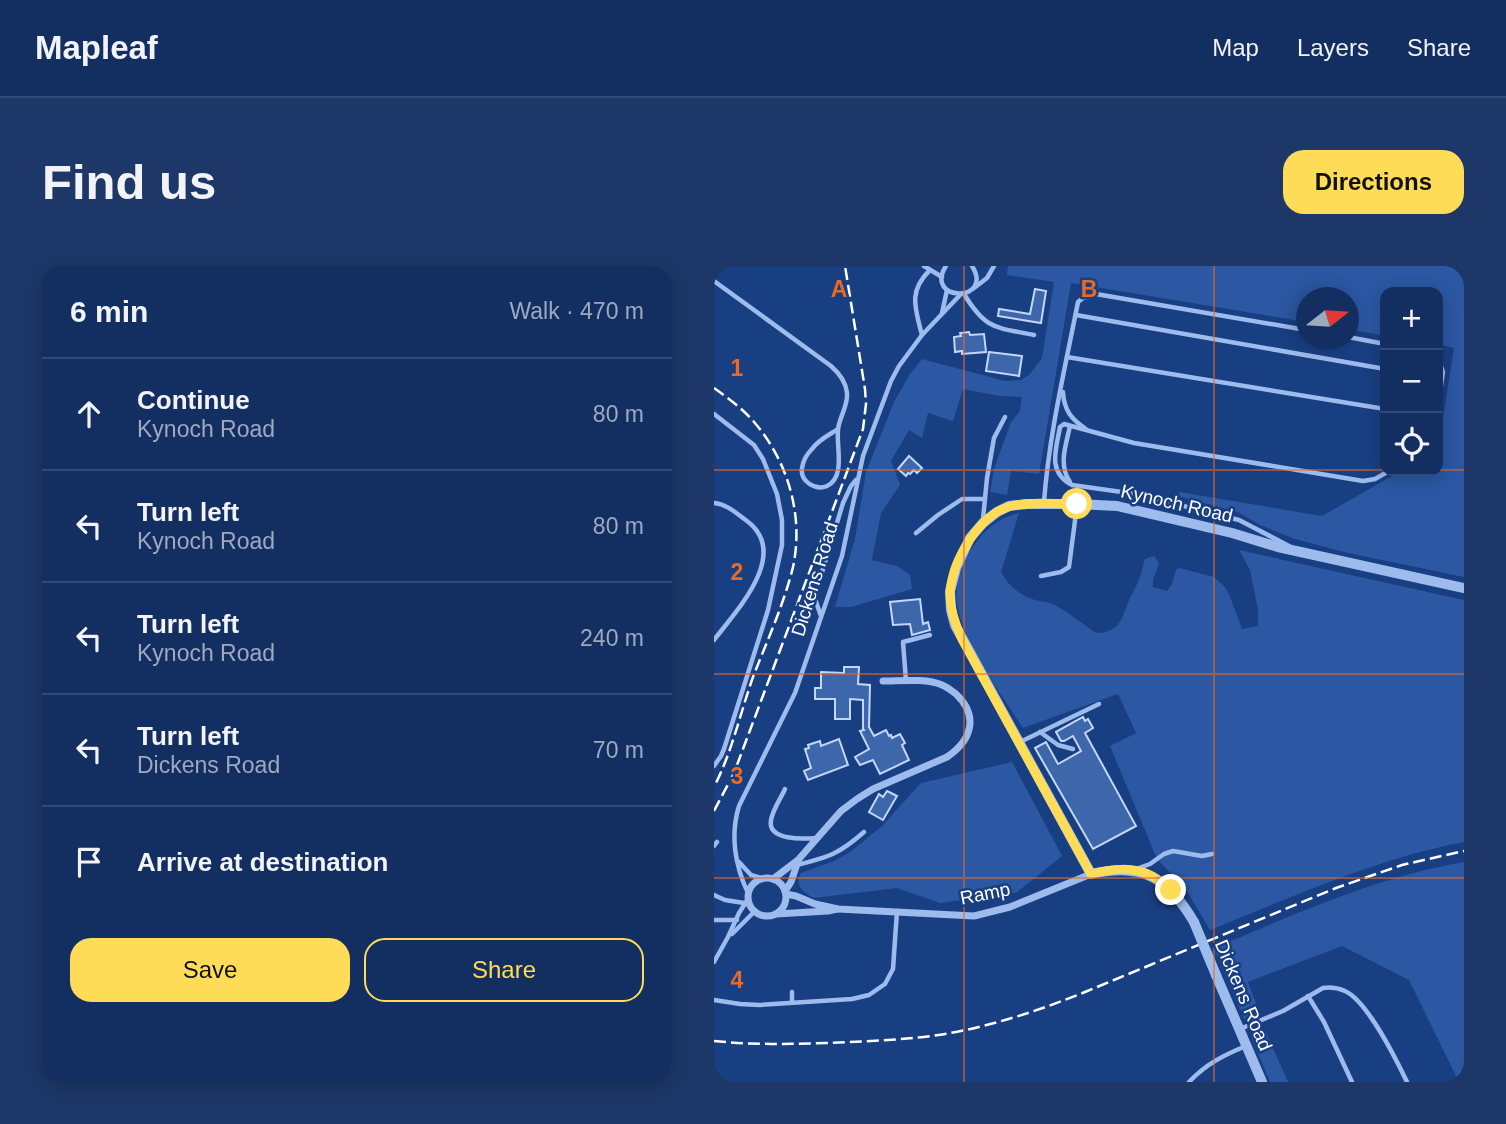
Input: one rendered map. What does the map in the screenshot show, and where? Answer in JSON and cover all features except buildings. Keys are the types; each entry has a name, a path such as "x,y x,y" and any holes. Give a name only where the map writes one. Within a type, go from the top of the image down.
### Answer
{"street":[{"name":"Kynoch Road","path":"1091,874 962,639 951,610 950,591 956,568 970,538 997,512 1009,506 1043,504 1117,506 1295,551 1464,588"},
{"path":"774,878 783,886 784,905 780,911 767,916 755,911 747,898 755,882 761,878 774,878 797,863 841,811 858,799 873,789 947,757 956,751 968,734 971,725 966,705 950,689 932,682 883,681"},
{"path":"785,892 797,863"},
{"name":"Dickens Road","path":"1091,874 1111,869 1132,870 1152,876 1171,890 1184,905 1194,922 1262,1082"},
{"name":"Ramp","path":"785,892 815,904 838,909 974,916 1010,907 1091,874"},
{"name":"Ramp","path":"774,914 838,909"}],"lane":[{"path":"924,266 942,277"},
{"path":"945,266 942,277 947,290 953,294 962,294 977,314 989,324 1034,335"},
{"path":"972,266 976,272 973,288"},
{"path":"973,288 988,278 994,266"},
{"path":"922,335 916,292 919,281 930,270"},
{"path":"714,281 838,372 846,386 847,398 838,429 836,477 830,485 814,487 801,471 805,459 813,447 838,429"},
{"name":"Dickens Road","path":"747,898 738,869 733,836 735,819 795,693 842,556 857,479 868,442 899,366 922,335 962,294 973,288"},
{"path":"942,314 947,290"},
{"path":"1043,504 1067,357 1078,302 1083,298 1096,294 1296,328"},
{"path":"1076,316 1380,368"},
{"path":"1359,339 1380,343"},
{"path":"1067,357 1380,408"},
{"path":"1062,384 1063,401 1067,411 1078,424 1090,431"},
{"path":"714,414 754,445 763,458 778,494 782,520 780,555 768,610 724,749 714,766"},
{"path":"983,523 994,438 1005,416"},
{"path":"1295,551 1280,540 1239,520 1136,494 1072,485 1059,475 1055,463 1060,427 1064,424 1134,443 1363,481 1380,476"},
{"path":"1070,426 1063,461 1066,477 1072,485"},
{"path":"821,617 815,598 816,592 843,503 850,486 857,479"},
{"path":"916,533 962,499 985,499"},
{"path":"714,503 725,505 760,533 764,559 758,578 714,640"},
{"path":"1041,576 1061,572 1069,567 1077,504"},
{"path":"906,681 903,642 930,635"},
{"path":"1019,742 1098,704"},
{"path":"1040,732 1058,745 1073,749"},
{"path":"785,789 772,816 772,828 787,838 817,838"},
{"path":"797,863 831,856 864,832"},
{"path":"1132,870 1173,851 1202,856 1212,854"},
{"path":"738,861 751,875 761,878"},
{"path":"714,895 725,900 747,898"},
{"path":"729,937 747,898"},
{"path":"714,962 717,950 755,911"},
{"path":"714,1000 750,1004 852,999 877,991 885,984 893,969 897,911"},
{"path":"714,919 745,921"},
{"path":"1239,1029 1283,1011 1316,991 1330,987 1345,991 1357,1000 1385,1041 1407,1082"},
{"path":"792,1002 793,992"},
{"path":"1308,996 1324,1022 1352,1082"},
{"path":"1189,1082 1209,1063 1246,1046"}],"shaded area":[{"path":"1008,266 1464,266 1464,577 1295,539 1260,525 1238,512 1178,496 1179,492 1322,516 1392,476 1443,476 1443,418 1454,348 1443,345 1443,287 1380,287 1380,335 1359,331 1359,287 1296,287 1296,320 1071,283 1039,474 1011,471 1007,495 990,492 994,469 1011,422 1020,411 1022,397 963,389 953,421 928,413 922,438 909,430 891,461 900,485 881,513 872,560 897,566 910,575 912,589 851,607 835,607 855,539 866,472 894,402 922,359 1005,381 1021,380 1029,375 1042,358 1054,282 1007,275"},
{"path":"1019,513 1001,572 1004,577 1022,594 1055,605 1096,633 1112,630 1117,626 1138,582 1145,559 1154,556 1159,563 1153,587 1167,591 1176,569 1179,568 1214,577 1229,594 1242,629 1258,626 1258,610 1250,570 1239,550 1464,600 1464,842 1398,858 1366,869 1210,930 1185,888 1157,859 1110,746 1136,733 1118,694 1023,728 984,668 965,631 956,591 963,563 987,530 1004,518"},
{"path":"1012,762 1062,856 1016,893 940,903 897,888 814,898 806,894 799,885 801,873 849,853 882,826 921,783"},
{"path":"1464,862 1464,1082 1459,1082 1409,980 1342,946 1248,982 1260,1014 1245,1021 1214,948 1368,887"},
{"path":"1265,1030 1288,1082 1270,1082 1251,1036"}],"railway":[{"path":"714,811 734,773 863,429 865,389 845,266"},
{"path":"714,388 750,417 776,454 790,490 796,528 793,567 785,595 714,787"},
{"path":"714,1041 785,1044 876,1041 940,1035 989,1024 1069,998 1336,888 1402,865 1464,851"}],"route":[{"path":"1077,504 1009,506 983,523 970,538 956,568 950,591 951,610 962,639 1091,874 1111,869 1132,870 1152,876 1171,890"}]}
